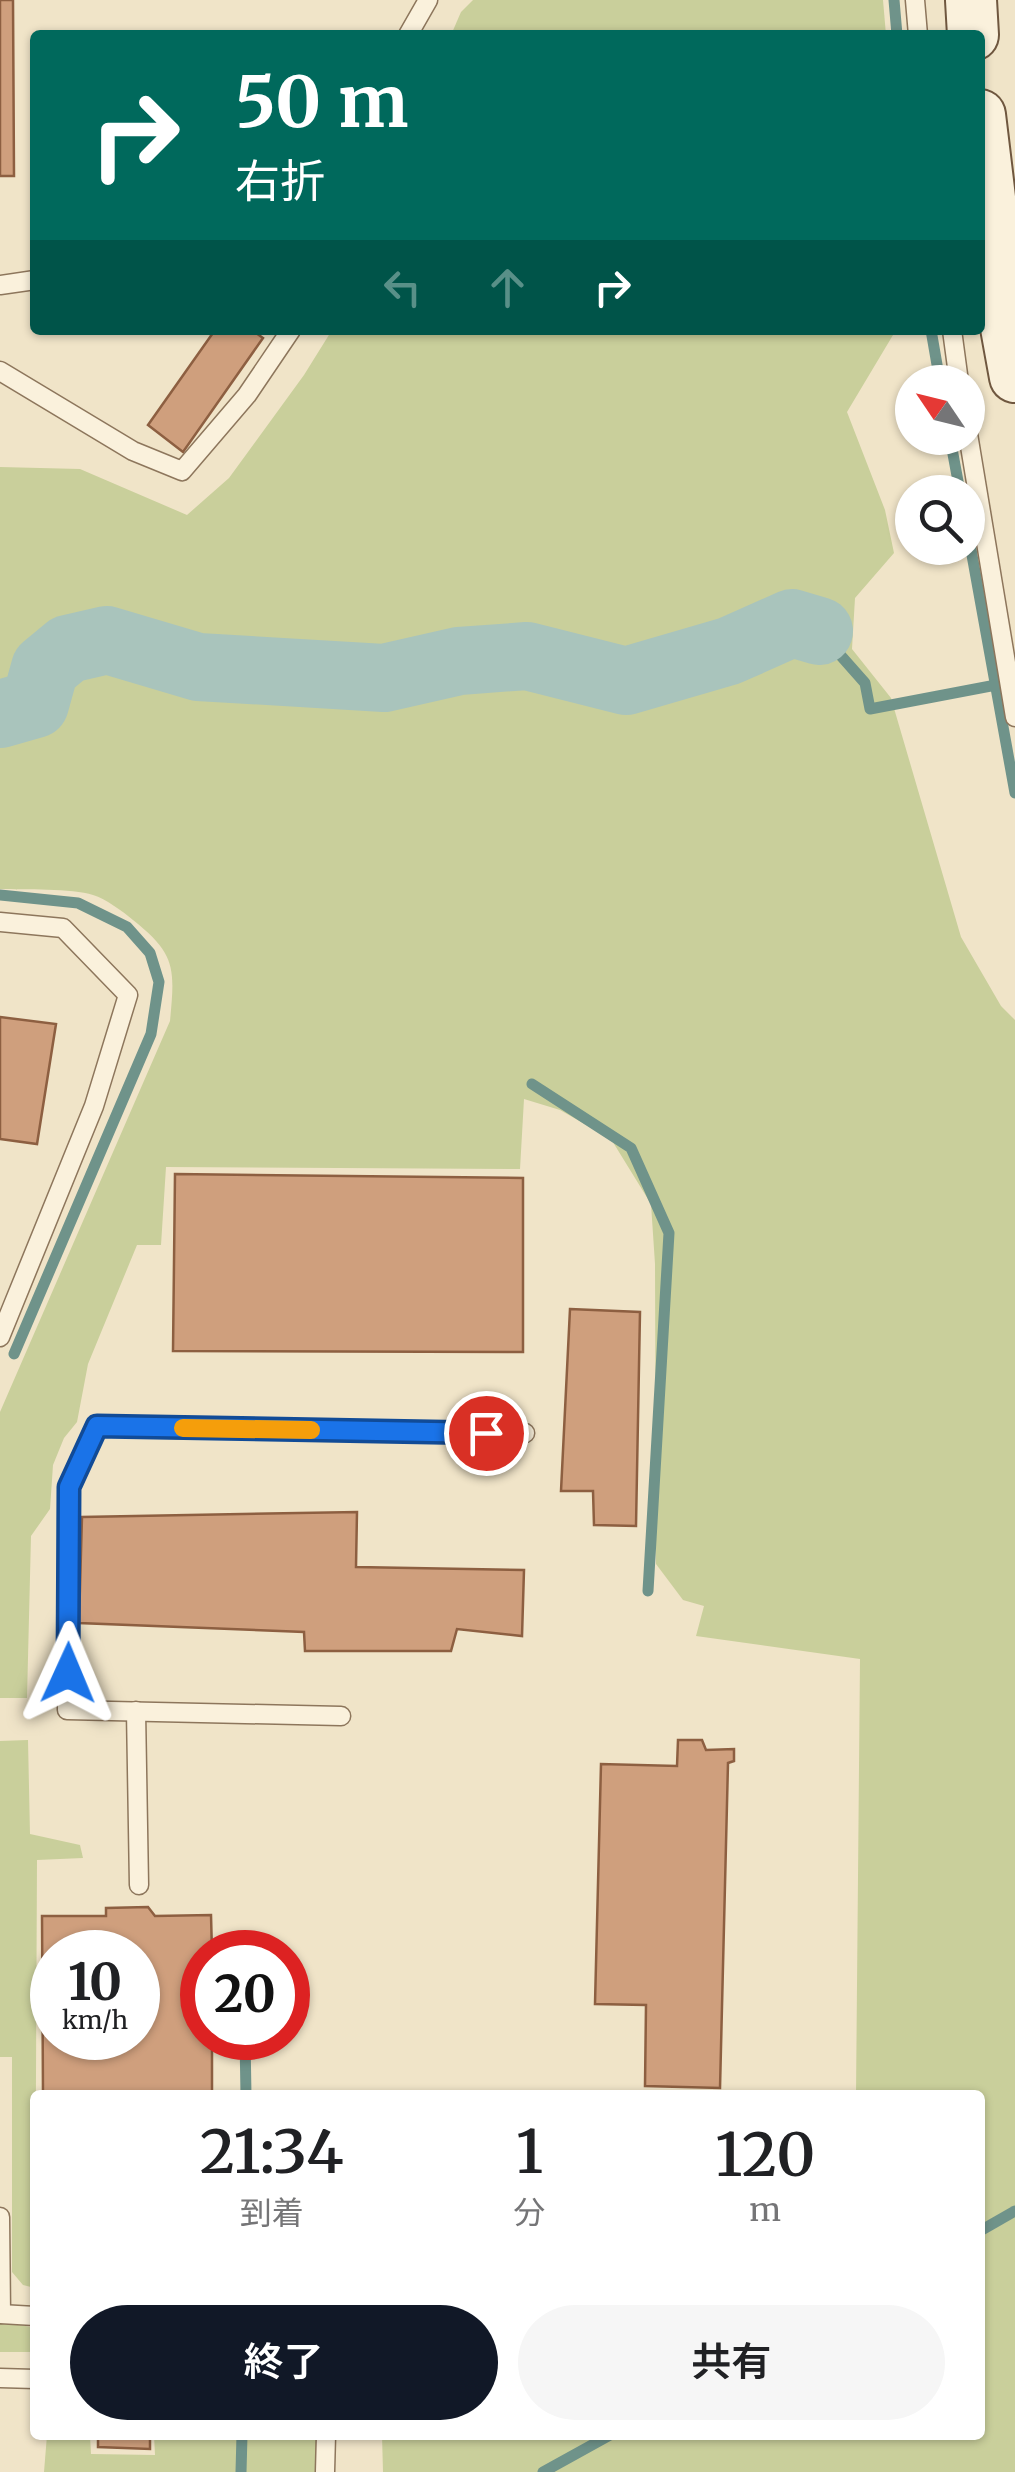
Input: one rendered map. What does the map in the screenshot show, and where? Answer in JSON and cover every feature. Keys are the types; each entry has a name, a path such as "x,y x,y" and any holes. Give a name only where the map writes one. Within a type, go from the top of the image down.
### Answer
{"street":[{"path":"970,0 973,30"},
{"path":"985,156 1015,376"}],"lane":[{"path":"411,30 428,0"},
{"path":"915,0 918,30"},
{"path":"0,285 30,281"},
{"path":"0,371 133,451 182,470 247,396 288,335"},
{"path":"953,335 956,365"},
{"path":"971,455 1015,717"},
{"path":"0,922 63,928 128,995 94,1106 0,1337"},
{"path":"341,1716 67,1710 69,1487 97,1426 525,1433"},
{"path":"136,1711 139,1886"},
{"path":"0,2217 0,2314 30,2316"},
{"path":"0,2378 30,2379"},
{"path":"325,2472 326,2440"}],"green space":[{"path":"473,0 883,0 886,30 453,30 461,12"},
{"path":"329,335 893,335 847,412 885,510 894,553 855,598 852,649 891,698 961,937 1001,1006 1015,1020 1015,2472 383,2472 382,2440 985,2440 985,2090 856,2090 860,1659 696,1636 704,1606 683,1600 656,1564 655,1264 651,1204 611,1139 560,1110 524,1099 520,1169 166,1167 161,1245 137,1245 88,1364 77,1422 64,1438 53,1465 50,1509 31,1536 27,1698 0,1698 0,1412 170,1021 172,975 158,943 108,902 73,891 0,889 0,467 80,469 187,515 229,478"},
{"path":"28,1740 30,1834 80,1845 83,1858 37,1860 37,1930 30,1930 30,2060 36,2060 36,2090 30,2090 30,2287 23,2285 12,2272 12,2057 0,2057 0,1741"},
{"path":"0,2324 30,2327 30,2352 0,2352"},
{"path":"47,2440 90,2440 91,2454 155,2455 154,2440 319,2440 322,2472 44,2472"}],"building":[{"path":"0,0 13,0 14,176 0,176"},
{"path":"211,335 263,338 183,452 148,425"},
{"path":"0,1017 56,1024 37,1144 0,1139"},
{"path":"175,1174 523,1178 523,1352 173,1351"},
{"path":"570,1309 640,1312 636,1526 594,1525 593,1491 561,1491"},
{"path":"357,1512 356,1567 524,1570 522,1636 457,1629 451,1651 305,1651 304,1632 79,1623 82,1517"},
{"path":"678,1740 702,1740 706,1750 734,1749 734,1761 728,1763 720,2088 645,2086 646,2005 595,2004 601,1764 677,1766"},
{"path":"148,1907 155,1916 211,1915 211,1930 180,1930 180,2060 212,2060 212,2090 43,2090 43,2060 160,2060 160,1930 42,1930 42,1916 106,1916 106,1908"},
{"path":"98,2440 150,2440 150,2449 98,2447"}],"waterway":[{"path":"894,0 897,30"},
{"path":"932,335 937,365"},
{"path":"953,455 957,475"},
{"path":"974,565 1015,793"},
{"path":"0,714 35,704 45,668 68,649 107,640 198,667 384,678 459,661 527,656 626,681 729,651 792,623 819,631"},
{"path":"819,631 865,683 870,709 996,685"},
{"path":"0,895 78,903 127,927 150,953 159,982 151,1034 14,1354"},
{"path":"532,1084 631,1148 669,1233 648,1591"},
{"path":"245,2060 246,2090"},
{"path":"985,2228 1015,2211"},
{"path":"241,2472 242,2440"},
{"path":"543,2472 601,2440"}],"slow traffic":[{"path":"183,1428 311,1430"}],"route":[{"path":"68,1673 69,1487 97,1426 486,1433"}]}
